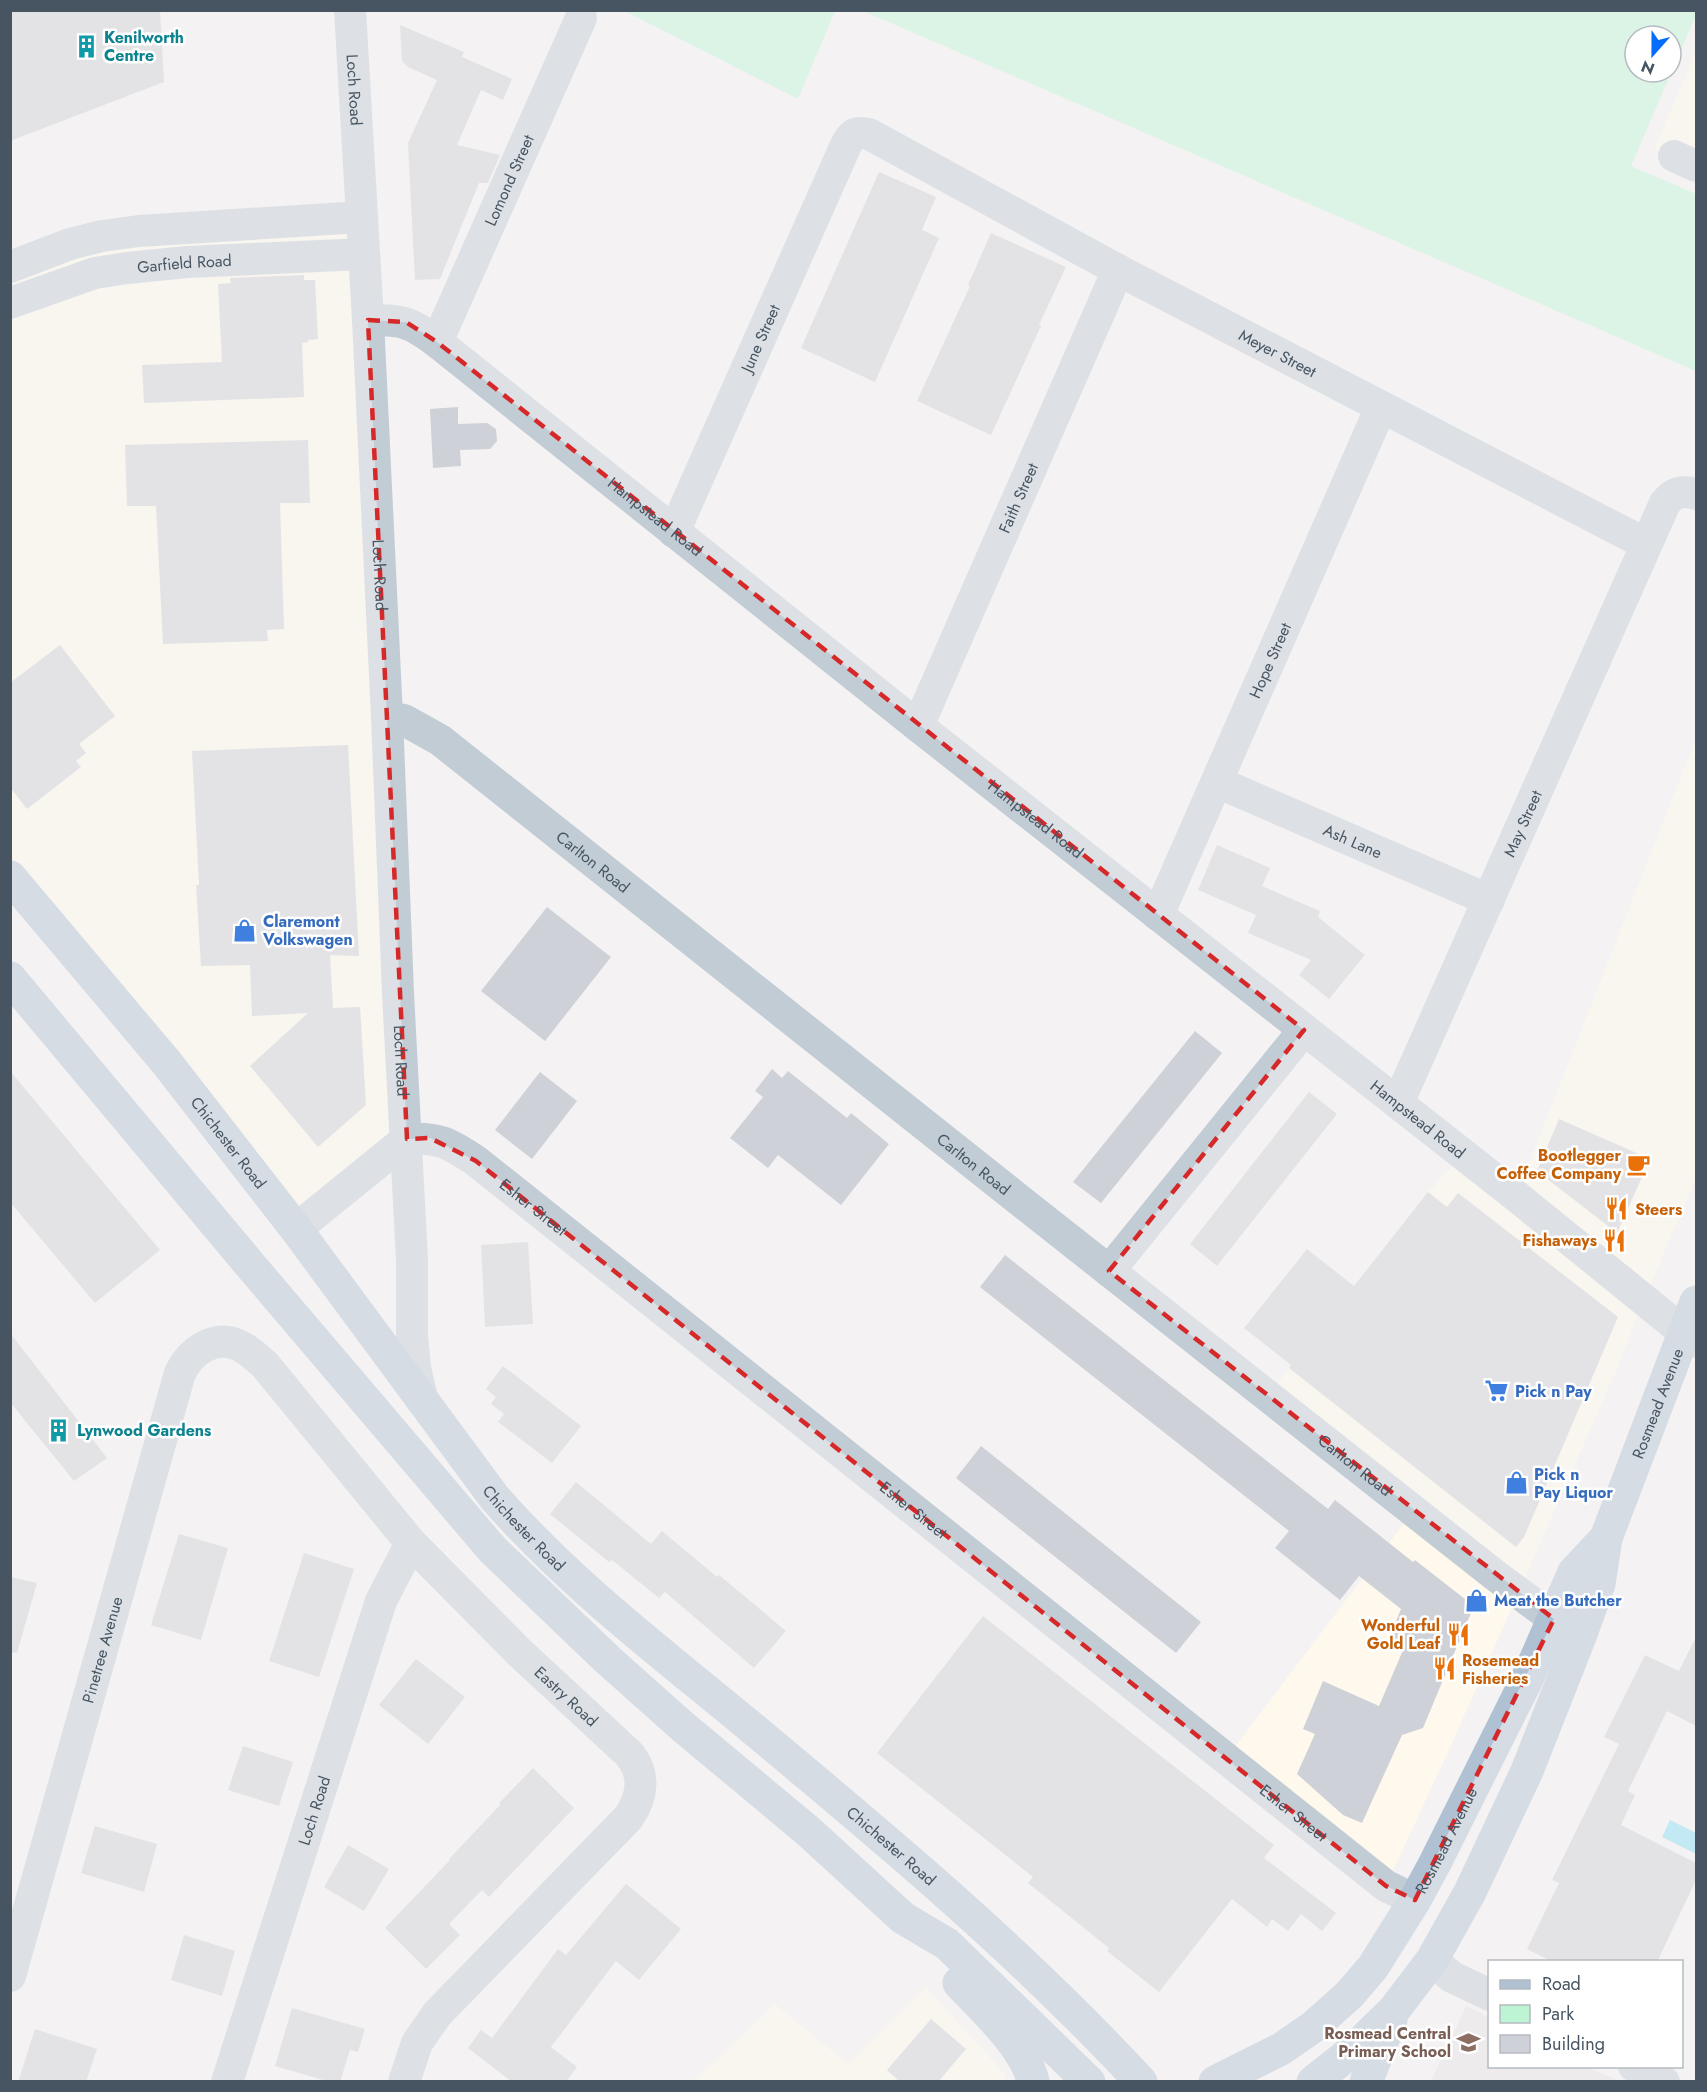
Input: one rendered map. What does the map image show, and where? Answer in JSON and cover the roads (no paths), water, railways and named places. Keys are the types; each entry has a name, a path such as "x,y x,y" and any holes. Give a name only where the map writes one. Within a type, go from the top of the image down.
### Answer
{"main road":[{"name":"Chichester Road","path":"10,877 166,1062 296,1229 494,1497 548,1556 853,1812 960,1905 1035,1973 1141,2082"},
{"path":"10,978 280,1301 492,1549 608,1660 808,1831 903,1917 946,1944 1089,2082"},
{"name":"Rosmead Avenue","path":"1313,2082 1356,2048 1394,2010 1432,1960 1470,1892 1519,1790 1599,1584 1606,1538 1691,1337 1696,1302"},
{"name":"Rosmead Avenue","path":"1215,2082 1281,2049 1313,2026 1349,1995 1373,1967 1415,1900 1494,1747 1574,1572 1606,1538"},
{"path":"1415,1900 1439,1894 1453,1884 1493,1819 1519,1790"},
{"path":"903,1917 930,1953 1015,2046 1025,2059 1033,2082"},
{"path":"1366,2082 1394,2010"}],"street":[{"name":"Loch Road","path":"350,10 387,717 412,1260 412,1336 415,1368 423,1402"},
{"name":"Lomond Street","path":"437,342 581,18"},
{"name":"Meyer Street","path":"846,145 854,133 869,134 1118,270 1646,544"},
{"name":"June Street","path":"674,532 846,145"},
{"path":"10,267 70,244 102,236 138,231 361,217"},
{"name":"Garfield Road","path":"10,303 95,273 127,267 363,254"},
{"name":"Faith Street","path":"918,726 1118,270"},
{"name":"Hampstead Road","path":"368,320 406,322 437,342 918,726 1398,1103 1691,1337"},
{"name":"Hope Street","path":"1158,915 1381,407"},
{"path":"1646,544 1670,497 1677,492 1686,491 1696,494"},
{"name":"May Street","path":"1398,1103 1646,544"},
{"name":"Carlton Road","path":"387,717 404,720 440,740 1109,1271 1554,1619"},
{"name":"Ash Lane","path":"1217,782 1489,900"},
{"path":"1109,1271 1304,1030"},
{"name":"Esher Street","path":"406,1139 430,1138 452,1145 476,1161 1386,1886 1415,1900"},
{"path":"296,1229 406,1139"},
{"name":"Eastry Road","path":"217,1342 239,1345 265,1365 411,1543 520,1653 628,1753 638,1767 641,1782 636,1807 628,1818 426,2028 417,2043 404,2082"},
{"name":"Pinetree Avenue","path":"10,1976 180,1372 193,1353 206,1345 217,1342"},
{"name":"Loch Road","path":"227,2082 381,1601 411,1543"},
{"path":"1432,1960 1452,1977 1488,1994"},
{"path":"1636,2068 1664,2082"}],"water":[{"path":"1670,1820 1696,1833 1696,1854 1662,1837"}],"place":[{"name":"Kenilworth Centre","path":"86,46"},
{"name":"Claremont Volkswagen","path":"245,930"},
{"name":"Bootlegger Coffee Company","path":"1639,1164"},
{"name":"Steers","path":"1617,1209"},
{"name":"Fishaways","path":"1615,1240"},
{"name":"Pick n Pay","path":"1497,1391"},
{"name":"Lynwood Gardens","path":"59,1430"},
{"name":"Pick n Pay Liquor","path":"1516,1483"},
{"name":"Meat the Butcher","path":"1476,1600"},
{"name":"Wonderful Gold Leaf","path":"1458,1634"},
{"name":"Rosemead Fisheries","path":"1444,1669"},
{"name":"Rosmead Central Primary School","path":"1469,2042"}]}
